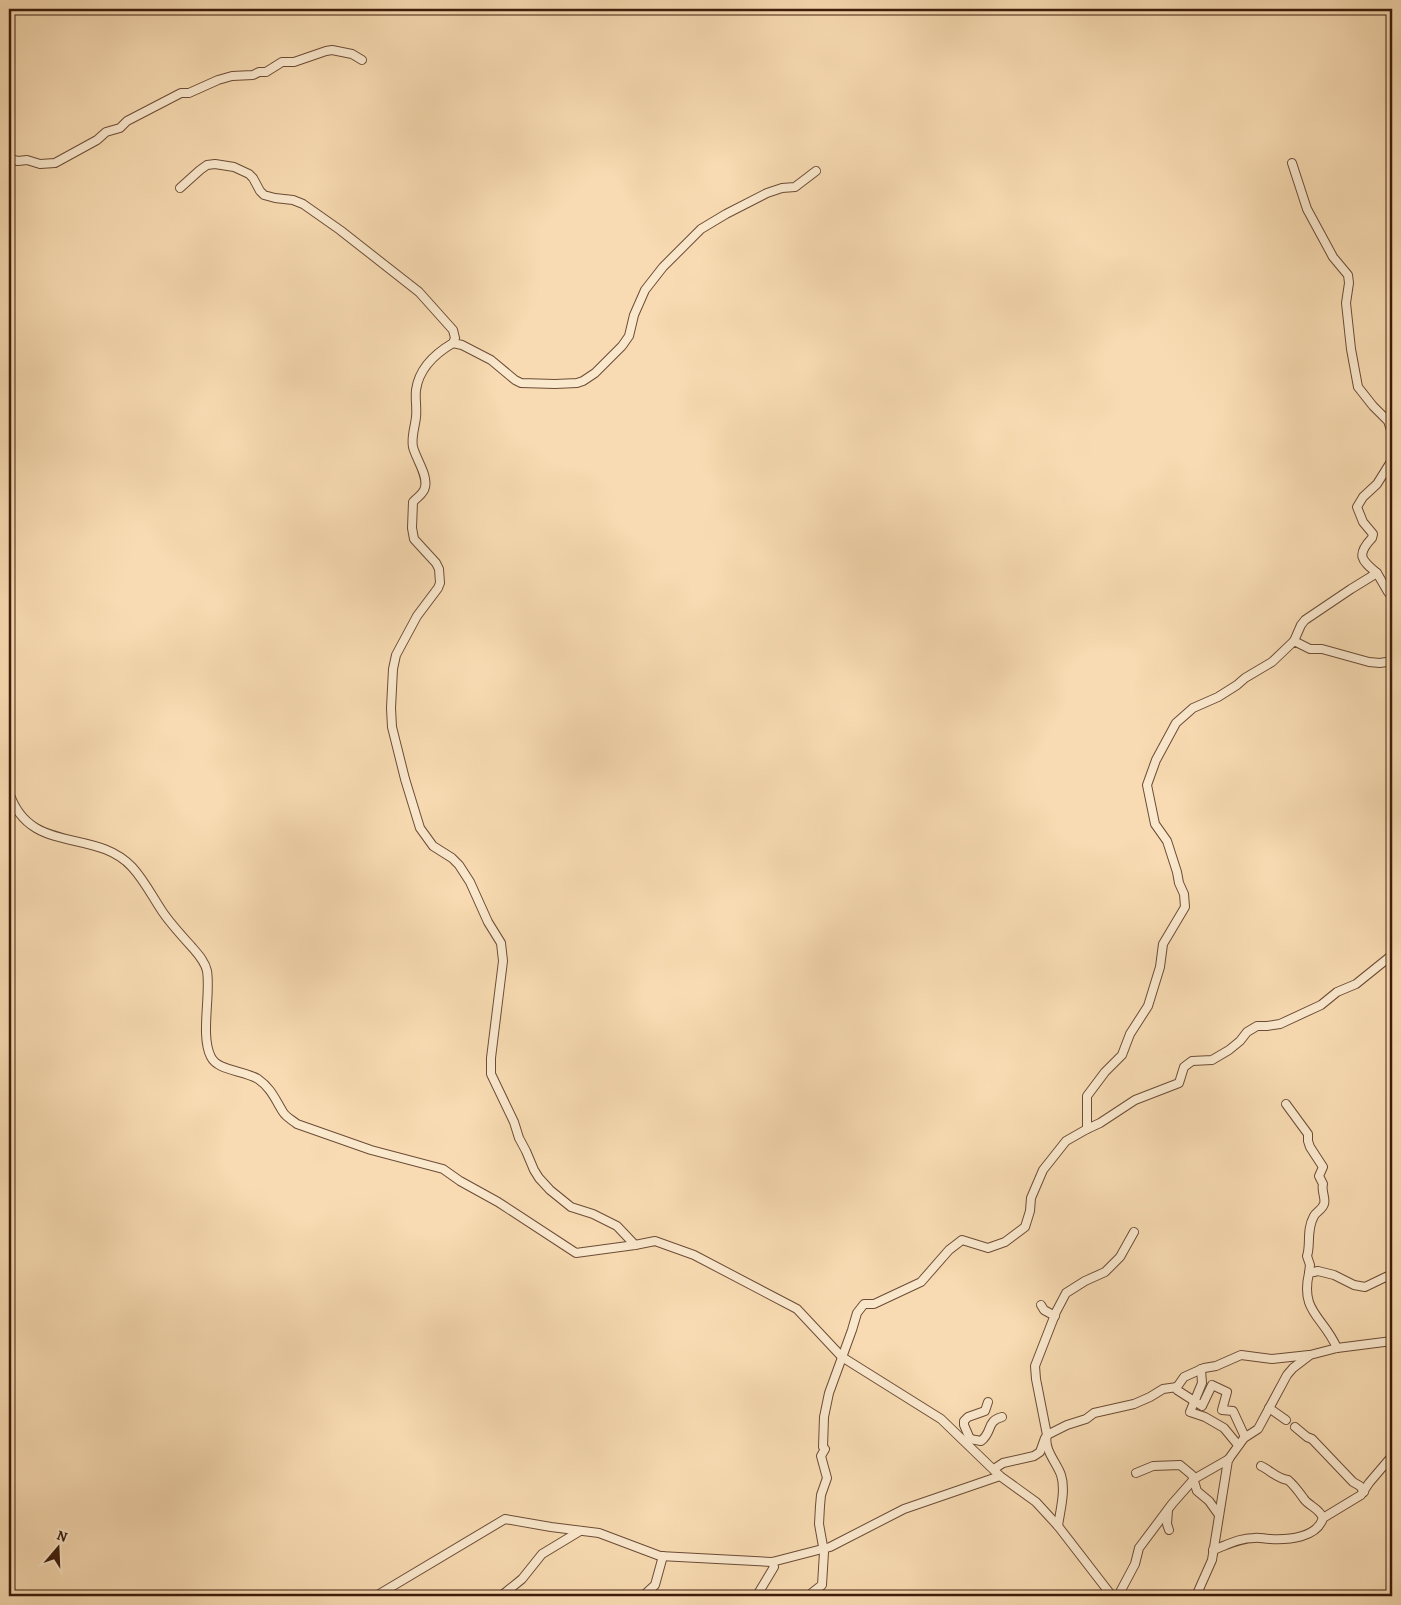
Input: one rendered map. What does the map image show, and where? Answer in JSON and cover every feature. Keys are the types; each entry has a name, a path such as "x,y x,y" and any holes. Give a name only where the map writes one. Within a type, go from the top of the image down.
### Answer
{"street":[{"path":"9,159 27,160 40,164 54,163 97,140 106,132 120,128 127,121 181,93 189,93 227,78 266,72 282,62 294,62 332,50 352,54 362,60"},
{"path":"1292,163 1307,209 1333,257 1348,275 1349,283 1346,303 1351,349 1358,387 1388,421 1392,433"},
{"path":"180,188 207,165 215,164 234,167 248,174 253,178 264,195 293,200 303,204 348,236 419,292 454,330 455,338 453,343 437,353 431,360 416,389 416,412 412,441 426,487 424,492 413,502 413,533 417,544 436,563 439,569 440,583 417,616 394,662 391,708 392,727 420,828 433,846 459,865 470,882 488,922 502,943 503,961 491,1058 491,1074 534,1170 550,1190 571,1207 593,1214 617,1226 635,1245"},
{"path":"453,343 462,345 491,360 521,383 555,384 582,381 595,373 630,336 634,315 645,290 663,267 701,229 767,193 795,186 816,171"},
{"path":"1392,460 1377,484 1363,497 1357,507 1363,522 1373,534 1361,552 1362,558 1377,573 1392,596"},
{"path":"1087,1129 1088,1096 1105,1072 1122,1055 1130,1034 1148,1006 1160,966 1163,944 1185,907 1184,894 1179,884 1167,841 1156,824 1146,786 1156,760 1176,723 1193,708 1218,697 1272,662 1294,641 1305,620 1377,573"},
{"path":"1294,641 1310,650 1322,649 1369,662 1392,661"},
{"path":"9,792 16,810 33,827 59,837 104,849 119,855 128,862 140,876 162,912 202,959 206,968 208,980 207,1041 208,1052 212,1059 223,1068 248,1074 266,1085 276,1098 283,1112 293,1121 322,1134 371,1150 443,1169 576,1253 655,1241 694,1256 797,1309 842,1357 941,1419 967,1440 1000,1476 1036,1502 1058,1526 1112,1596"},
{"path":"808,1596 822,1585 824,1549 819,1524 821,1495 828,1478 821,1456 825,1449 823,1447 824,1417 829,1393 857,1313 864,1304 874,1304 921,1282 949,1250 962,1240 988,1248 1005,1242 1025,1227 1030,1211 1031,1198 1042,1170 1066,1141 1100,1123 1135,1100 1179,1083 1184,1067 1192,1061 1212,1060 1229,1050 1247,1032 1257,1026 1280,1024 1321,1005 1337,992 1356,984 1392,955"},
{"path":"1286,1104 1308,1134 1310,1147 1323,1167 1319,1176 1323,1184 1325,1201 1323,1207 1314,1216 1308,1235 1309,1252 1307,1256 1310,1265 1306,1287 1309,1305 1331,1334 1337,1348"},
{"path":"1058,1526 1063,1486 1061,1475 1051,1455 1035,1366 1040,1348 1066,1293 1085,1281 1105,1272 1120,1256 1134,1232"},
{"path":"1309,1273 1318,1271 1334,1275 1354,1286 1365,1287 1392,1274"},
{"path":"1041,1305 1044,1310 1055,1316"},
{"path":"994,1469 1003,1463 1034,1456 1040,1452 1047,1436 1068,1425 1086,1420 1094,1414 1134,1404 1150,1397 1163,1388 1176,1387 1184,1377 1201,1369 1216,1366 1241,1355 1272,1359 1310,1355 1337,1348 1392,1341"},
{"path":"1196,1596 1212,1560 1229,1459 1238,1444 1258,1429 1286,1375 1310,1355"},
{"path":"1201,1369 1202,1383 1190,1412 1206,1417 1224,1428 1238,1444"},
{"path":"1176,1387 1177,1390 1202,1406 1212,1385 1227,1392 1222,1410 1233,1411 1245,1438"},
{"path":"967,1440 964,1421 968,1417 986,1411 988,1402"},
{"path":"1269,1408 1286,1420"},
{"path":"967,1440 981,1441 986,1438 992,1422 1002,1417"},
{"path":"1295,1427 1312,1440 1364,1492"},
{"path":"1213,1550 1228,1543 1246,1539 1283,1538 1310,1534 1322,1524 1324,1518 1347,1503 1354,1501 1364,1492 1369,1483 1392,1456"},
{"path":"1118,1596 1135,1564 1139,1548 1169,1508 1194,1479 1229,1459"},
{"path":"1136,1473 1153,1466 1180,1465 1187,1469 1194,1479 1197,1491 1209,1501 1219,1515"},
{"path":"1261,1466 1270,1470 1282,1480 1288,1480 1299,1490 1304,1499 1319,1510 1324,1518"},
{"path":"376,1596 505,1519 599,1533 663,1556 772,1562 824,1549 904,1509 1000,1476"},
{"path":"1169,1508 1167,1524 1169,1530"},
{"path":"501,1596 522,1579 542,1554 580,1530"},
{"path":"643,1596 655,1585 663,1556"},
{"path":"765,1596 759,1592 774,1567 772,1562"}]}
